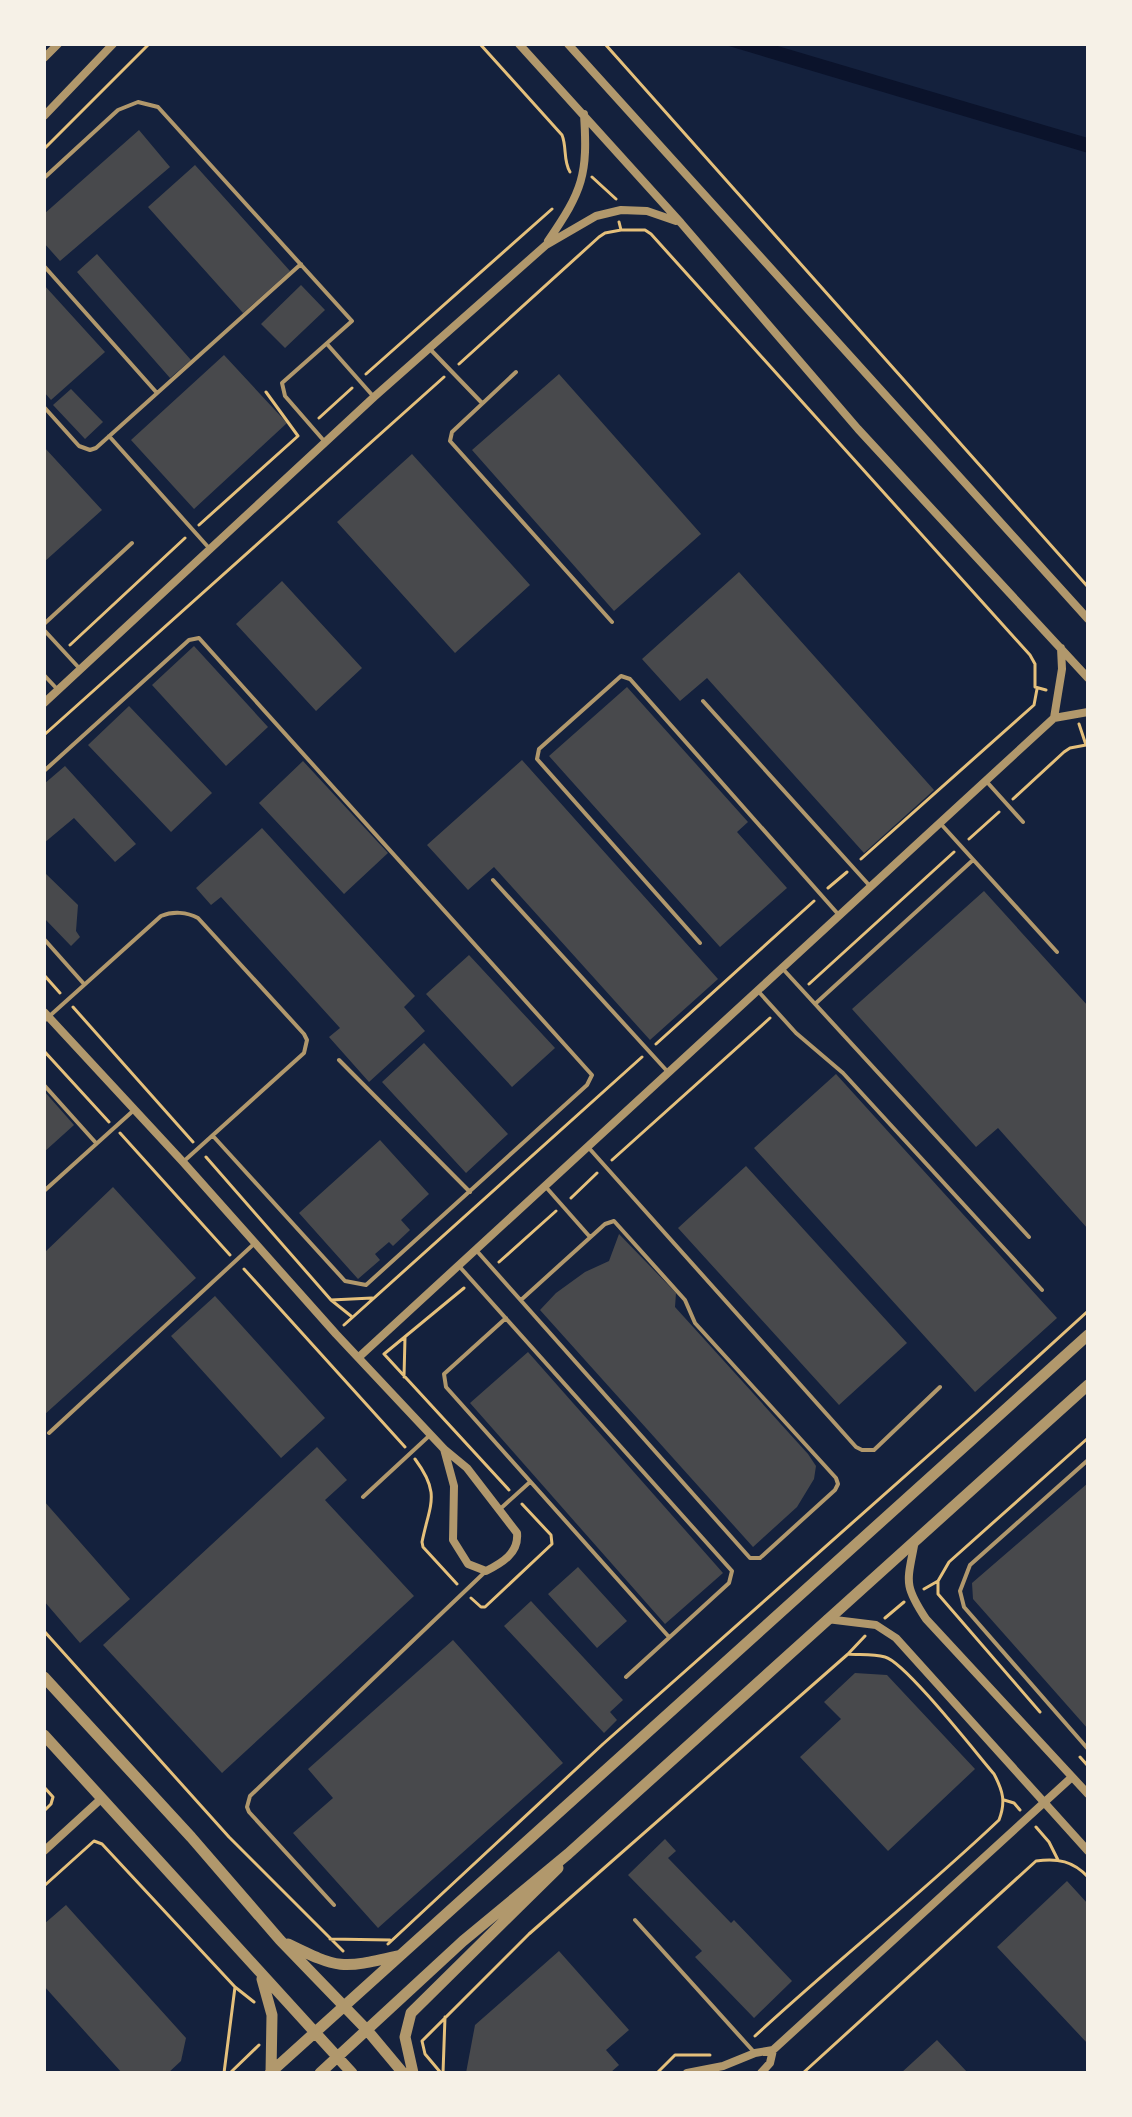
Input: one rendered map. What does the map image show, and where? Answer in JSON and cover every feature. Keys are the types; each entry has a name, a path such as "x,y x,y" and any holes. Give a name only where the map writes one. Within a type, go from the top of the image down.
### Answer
{"street":[{"path":"44,58 58,44"},
{"path":"44,116 113,44"},
{"path":"519,44 681,223 858,429 1088,678"},
{"path":"568,44 1088,619"},
{"path":"546,245 581,187 586,147 584,114"},
{"path":"44,703 374,397 546,245 596,216 618,211 647,211 681,223"},
{"path":"1054,718 1061,648"},
{"path":"359,1357 1054,718 1088,712"},
{"path":"45,1016 183,1162 444,1449 467,1468 517,1533 513,1551 502,1563 486,1571 468,1564 453,1540 454,1486 444,1449"},
{"path":"270,2073 1088,1335"},
{"path":"320,2073 486,1921 568,1854 1088,1385"},
{"path":"915,1539 907,1584 926,1619 1088,1794"},
{"path":"826,1619 876,1625 902,1644 1088,1851"},
{"path":"44,1677 403,2073"},
{"path":"44,1735 352,2073"},
{"path":"687,2073 723,2066 755,2053 773,2050 1072,1777"},
{"path":"44,1851 102,1798"},
{"path":"413,2073 405,2037 411,2013 552,1877 568,1854"},
{"path":"280,1940 329,1964 352,1966 400,1955"},
{"path":"260,1973 272,2015 270,2073"},
{"path":"761,2073 770,2063 773,2050"}],"lane":[{"path":"44,178 118,110 138,102 152,103 158,107 352,321 282,383 285,396 325,442"},
{"path":"44,407 85,450 96,448 301,264"},
{"path":"44,266 157,393"},
{"path":"327,344 374,397"},
{"path":"429,348 482,403"},
{"path":"516,372 452,432 450,441 612,622"},
{"path":"109,436 210,549"},
{"path":"80,669 44,627 132,543"},
{"path":"44,771 189,640 195,637 203,641 592,1075 587,1085 366,1285 349,1283 213,1136"},
{"path":"44,675 58,690"},
{"path":"700,943 537,759 539,749 621,676 630,679 839,916"},
{"path":"703,701 871,887"},
{"path":"986,781 1023,822"},
{"path":"940,823 1057,952"},
{"path":"815,1004 973,860"},
{"path":"493,880 668,1073"},
{"path":"45,1016 161,916 169,912 191,914 198,918 307,1040 304,1053 183,1162"},
{"path":"44,939 84,984"},
{"path":"782,968 1029,1237"},
{"path":"758,991 796,1033 843,1073 1042,1290"},
{"path":"339,1060 470,1192"},
{"path":"44,1085 97,1143"},
{"path":"44,1191 134,1110"},
{"path":"588,1147 856,1447 874,1450 940,1387"},
{"path":"545,1186 590,1237"},
{"path":"475,1250 750,1558 760,1558 835,1490 838,1484 836,1478 695,1323 685,1300 617,1224 609,1221 521,1300"},
{"path":"49,1433 255,1243"},
{"path":"459,1265 732,1571 729,1583 626,1677"},
{"path":"506,1318 444,1374 443,1382 669,1637"},
{"path":"363,1497 431,1435"},
{"path":"1088,1460 970,1565 960,1591 964,1607 1088,1749"},
{"path":"499,1510 530,1482"},
{"path":"334,1905 249,1812 250,1796 486,1571"},
{"path":"635,1920 755,2053"}],"path":[{"path":"44,149 149,44"},
{"path":"480,44 562,135 567,149 566,165 572,173 571,182"},
{"path":"605,44 1088,587"},
{"path":"584,174 595,178 615,196 621,230"},
{"path":"311,426 555,206"},
{"path":"44,735 599,237 621,230 645,230 651,234 1035,664 1037,689 1034,705 351,1316"},
{"path":"1037,689 1059,692"},
{"path":"803,989 1064,752 1087,745 1075,714"},
{"path":"492,1268 778,1011"},
{"path":"44,1051 410,1453 427,1476 433,1492 423,1547 464,1592 485,1607 552,1544 551,1535 384,1354 472,1281"},
{"path":"331,1300 372,1298"},
{"path":"386,1946 603,1744 1088,1311"},
{"path":"404,1377 405,1336"},
{"path":"442,2073 425,2054 422,2041 445,2017 529,1934 848,1654 876,1625 912,1596 938,1581"},
{"path":"956,1618 1047,1720"},
{"path":"44,1631 229,1837 348,1956"},
{"path":"746,2044 868,1934 953,1863 999,1820 1003,1810 1001,1787 994,1774 895,1662 885,1657 848,1654"},
{"path":"1078,1755 1088,1766"},
{"path":"44,1787 53,1797 44,1811"},
{"path":"44,1886 88,1845 94,1841 102,1844 235,1987 264,2009"},
{"path":"803,2073 1036,1861 1068,1862 1078,1866 1088,1877"},
{"path":"329,1938 390,1940"},
{"path":"224,2073 235,1987"},
{"path":"442,2073 445,2017"},
{"path":"230,2073 262,2043"},
{"path":"657,2073 675,2055 711,2055"}],"water":[{"path":"722,44 771,44 1088,138 1088,153"}],"building":[{"path":"139,130 170,167 60,261 44,243 44,214"},
{"path":"195,165 290,271 243,313 148,207"},
{"path":"97,254 191,360 170,378 77,272"},
{"path":"44,285 105,352 51,400 44,392"},
{"path":"301,285 325,310 285,348 261,324"},
{"path":"224,355 287,423 194,509 131,440"},
{"path":"559,374 701,534 614,611 472,450"},
{"path":"71,389 103,422 85,439 53,405"},
{"path":"44,447 102,510 44,562"},
{"path":"412,454 530,585 455,653 337,522"},
{"path":"739,572 934,790 864,853 707,678 680,701 642,659"},
{"path":"282,581 362,668 316,711 236,624"},
{"path":"194,646 268,727 226,766 152,685"},
{"path":"627,687 748,822 737,832 787,888 720,947 549,756"},
{"path":"129,706 212,793 171,832 88,745"},
{"path":"522,760 718,979 650,1040 494,867 468,890 427,845"},
{"path":"303,761 388,853 344,894 259,803"},
{"path":"65,766 136,844 115,862 74,818 44,843 44,784"},
{"path":"262,828 415,996 404,1007 425,1031 369,1082 329,1037 340,1028 221,897 211,905 196,888"},
{"path":"44,872 78,905 76,931 80,937 71,946 44,918"},
{"path":"984,891 1088,1006 1088,1229 998,1128 976,1147 852,1009"},
{"path":"469,955 555,1048 512,1087 426,994"},
{"path":"424,1043 508,1134 466,1173 382,1082"},
{"path":"836,1074 1057,1318 975,1392 754,1148"},
{"path":"44,1091 74,1125 44,1152"},
{"path":"380,1140 429,1194 401,1220 410,1230 393,1246 389,1242 375,1254 380,1260 358,1279 299,1213"},
{"path":"746,1166 907,1343 839,1405 678,1228"},
{"path":"113,1187 196,1278 44,1415 44,1253"},
{"path":"619,1234 676,1293 675,1307 816,1466 814,1479 797,1507 753,1547 540,1310 556,1293 585,1272 609,1261"},
{"path":"215,1296 325,1418 281,1458 171,1336"},
{"path":"528,1352 723,1573 665,1624 470,1403"},
{"path":"317,1447 347,1480 325,1500 414,1596 222,1773 103,1645"},
{"path":"1088,1483 1088,1729 973,1599 972,1583"},
{"path":"44,1501 130,1599 80,1643 44,1601"},
{"path":"578,1567 627,1621 597,1648 548,1594"},
{"path":"531,1601 623,1700 610,1712 617,1720 604,1733 504,1626"},
{"path":"453,1640 563,1763 378,1928 293,1833 333,1798 308,1769"},
{"path":"855,1673 887,1675 975,1769 888,1851 800,1757 841,1719 824,1702"},
{"path":"665,1839 676,1851 668,1858 731,1923 734,1920 792,1981 754,2018 695,1957 702,1951 628,1875"},
{"path":"1067,1881 1088,1904 1088,2044 997,1947"},
{"path":"66,1905 186,2038 181,2061 168,2073 122,2073 44,1986 44,1924"},
{"path":"559,1951 629,2030 606,2050 619,2065 610,2073 466,2073 475,2025"},
{"path":"937,2040 968,2073 901,2073"}]}
